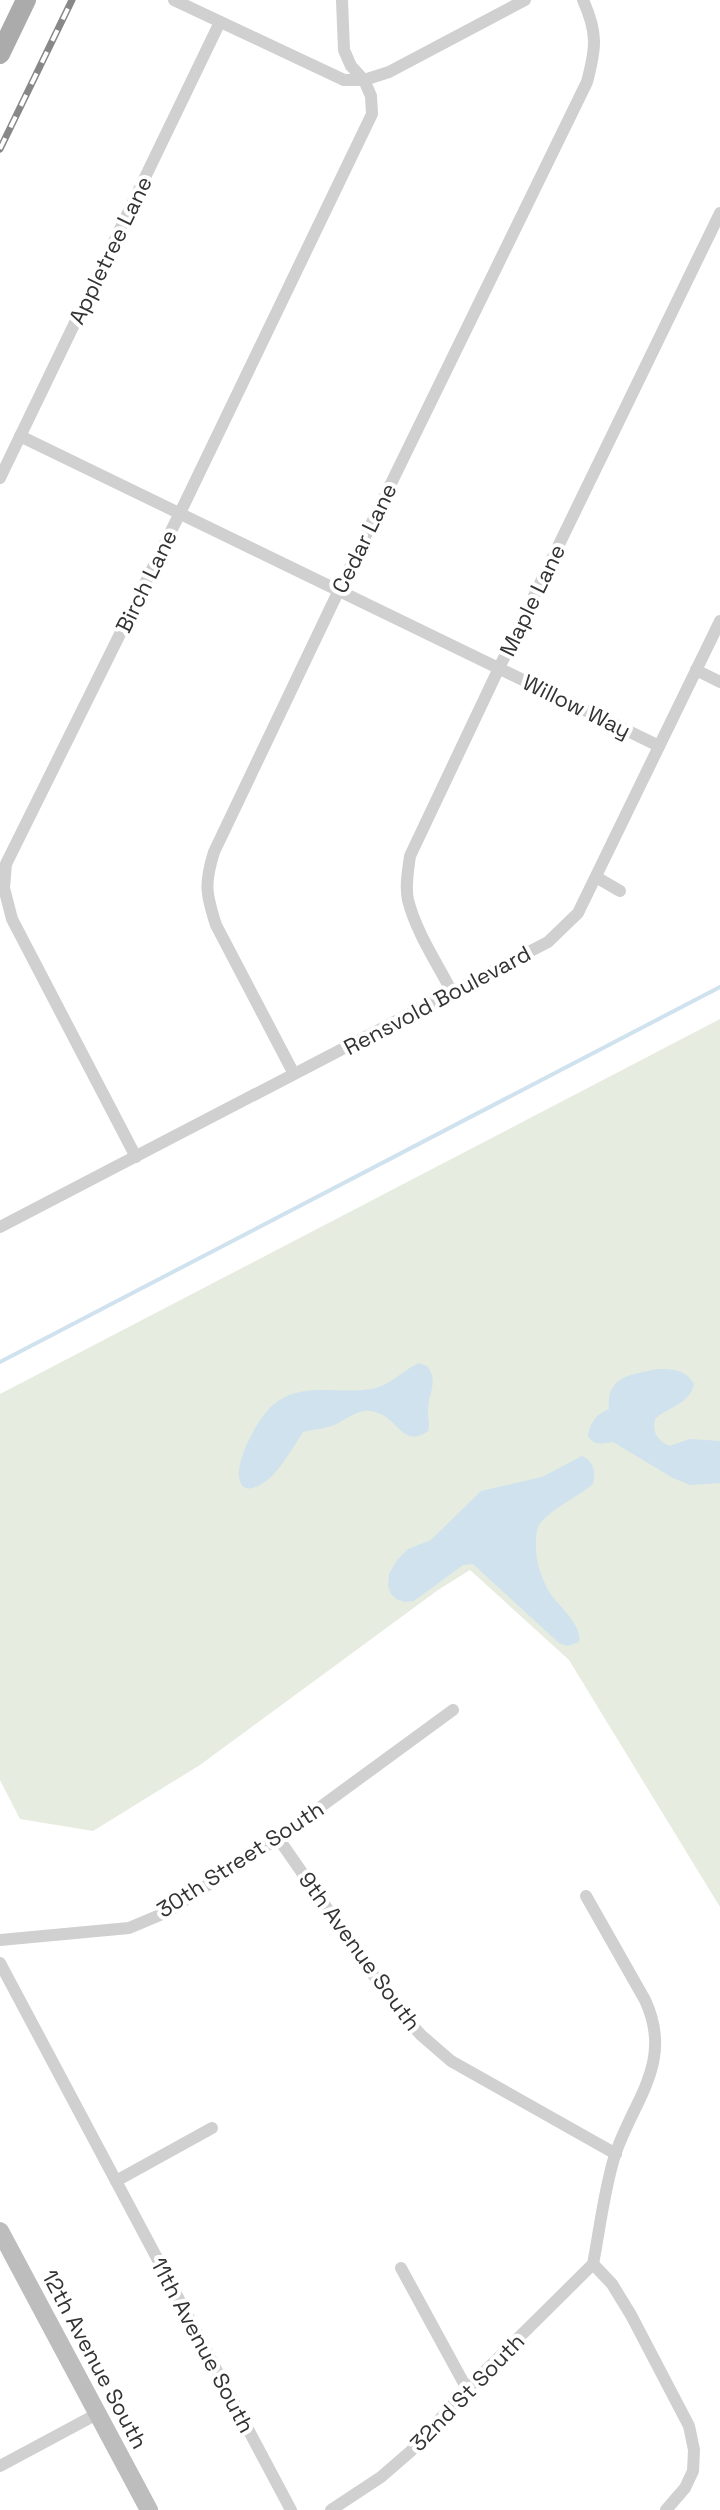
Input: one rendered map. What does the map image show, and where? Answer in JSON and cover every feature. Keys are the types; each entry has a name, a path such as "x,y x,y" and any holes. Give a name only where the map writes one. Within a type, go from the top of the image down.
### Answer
{"main road":[{"path":"0,54 26,0"}],"street":[{"path":"174,0 344,80 364,80 389,72 525,0"},
{"name":"Birch Lane","path":"136,1157 12,919 4,888 6,864 180,513 372,114 371,96 364,80 351,66 344,50 342,0"},
{"name":"Cedar Lane","path":"294,1074 216,925 208,900 206,877 214,852 339,590 587,82 596,48 590,14 583,0"},
{"name":"Appletree Lane","path":"0,478 220,22"},
{"name":"Maple Lane","path":"452,992 415,920 408,899 410,856 720,213"},
{"name":"Willow Way","path":"20,436 659,746"},
{"name":"Rensvold Boulevard","path":"0,1227 548,942 578,913 720,621"},
{"path":"696,670 720,682"},
{"path":"596,877 620,891"},
{"name":"30th Street South","path":"0,1940 129,1928 167,1912 278,1838 453,1710"},
{"name":"9th Avenue South","path":"278,1838 395,2006 421,2035 451,2061 616,2154"},
{"path":"586,1896 645,2000 652,2014 656,2036 654,2061 647,2085 616,2154 593,2264 612,2284 631,2315 689,2426 694,2450 693,2471 685,2488 666,2510"},
{"name":"11th Avenue South","path":"0,1963 291,2510"},
{"path":"116,2181 212,2128"},
{"name":"12th Avenue South","path":"0,2231 149,2510"},
{"name":"32nd St South","path":"331,2510 381,2477 411,2451 467,2389 593,2264"},
{"path":"401,2268 467,2389"},
{"path":"0,2466 97,2414"}],"shaded area":[{"path":"720,1019 720,1907 569,1660 470,1570 438,1590 200,1765 93,1831 20,1819 0,1780 0,1394"}],"water":[{"path":"419,1363 427,1366 432,1377 428,1431 412,1436 383,1415 359,1412 330,1426 303,1432 271,1477 252,1488 243,1487 239,1468 245,1448 274,1404 298,1392 310,1390 376,1388"},
{"path":"657,1369 683,1373 694,1384 683,1401 655,1419 656,1435 669,1446 690,1439 720,1441 720,1483 690,1485 613,1442 596,1443 588,1436 594,1420 609,1409 609,1398 616,1383 630,1375"},
{"path":"582,1456 593,1467 593,1484 544,1519 539,1525 536,1541 543,1580 574,1623 579,1642 567,1646 559,1643 473,1564 463,1565 414,1601 405,1602 391,1594 389,1574 397,1560 408,1549 431,1540 481,1491 542,1477"}],"waterway":[{"path":"0,1362 720,987"}],"railway":[{"path":"0,149 72,0"}]}
